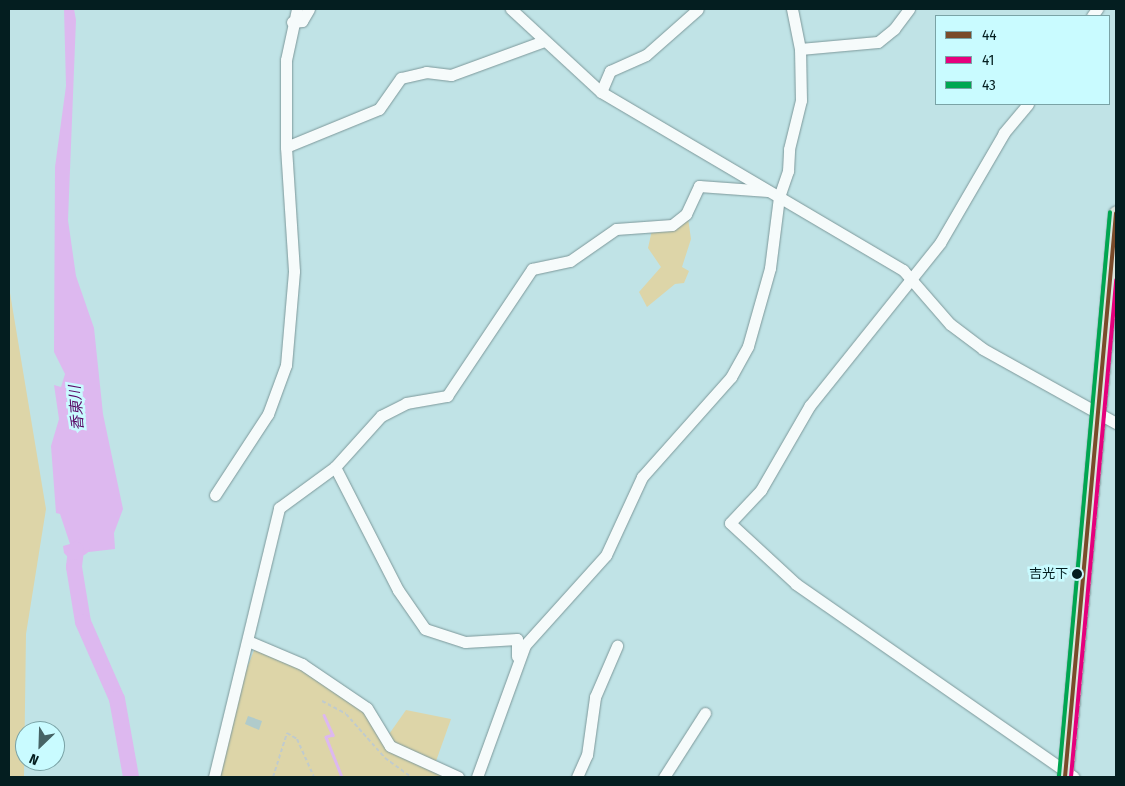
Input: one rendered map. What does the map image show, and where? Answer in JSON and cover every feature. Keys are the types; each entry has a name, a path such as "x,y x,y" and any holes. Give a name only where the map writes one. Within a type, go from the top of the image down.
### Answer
{"main road":[{"path":"1068,775 1116,213"}],"street":[{"path":"215,495 268,414 286,365 294,271 286,147 286,60 292,22 297,9"},
{"path":"292,22 302,21 309,9"},
{"path":"510,9 601,92 911,279 950,324 983,349 1116,422"},
{"path":"601,92 610,71 646,55 698,9"},
{"path":"517,658 606,555 651,464 741,363 763,299 779,198 788,171 789,149 801,100 800,49 792,9"},
{"path":"800,49 878,42 909,9"},
{"path":"286,147 379,109 401,78 426,72 451,75 544,41"},
{"path":"1027,105 1004,133 940,243 810,405 761,490 730,524 796,584 1068,775"},
{"path":"214,777 280,508 335,467 381,416 406,403 438,399 453,389 532,269 570,262 616,229 672,225 686,214 699,186 768,191"},
{"path":"335,467 398,590 425,629 465,642 517,639 517,658 477,777"},
{"path":"248,641 302,664 367,708 390,746 458,777"},
{"path":"577,777 587,755 595,697 617,646"},
{"path":"664,777 705,713"}],"path":[{"path":"322,701 346,714 384,758 411,777"},
{"path":"273,777 288,733 297,739 314,777"}],"shaded area":[{"path":"688,218 691,239 682,267 689,271 684,283 675,284 647,307 639,292 661,267 648,248 652,230"},
{"path":"9,287 46,509 26,634 25,721 15,721 15,771 24,771 24,777 9,777"},
{"path":"257,643 363,707 386,749 449,777 217,777 243,678"},
{"path":"406,710 451,719 435,764 392,745 387,737"}],"water":[{"path":"64,9 74,9 76,20 68,220 76,276 94,328 103,414 123,509 114,533 115,549 80,553 74,563 64,553 63,546 70,544 60,514 56,513 51,446 59,419 54,385 61,387 65,374 54,352 55,167 66,86"}],"building":[{"path":"248,716 262,721 259,730 245,724"}],"waterway":[{"name":"香東川","path":"82,547 76,550 74,567 83,622 117,699 131,777"},
{"path":"324,715 333,735 326,737 342,777"}],"transit line":[{"name":"43","path":"1059,776 1110,212"},
{"name":"44","path":"1065,777 1116,213"},
{"name":"41","path":"1071,777 1116,280"}],"place":[{"name":"吉光下","path":"1077,574"}]}
